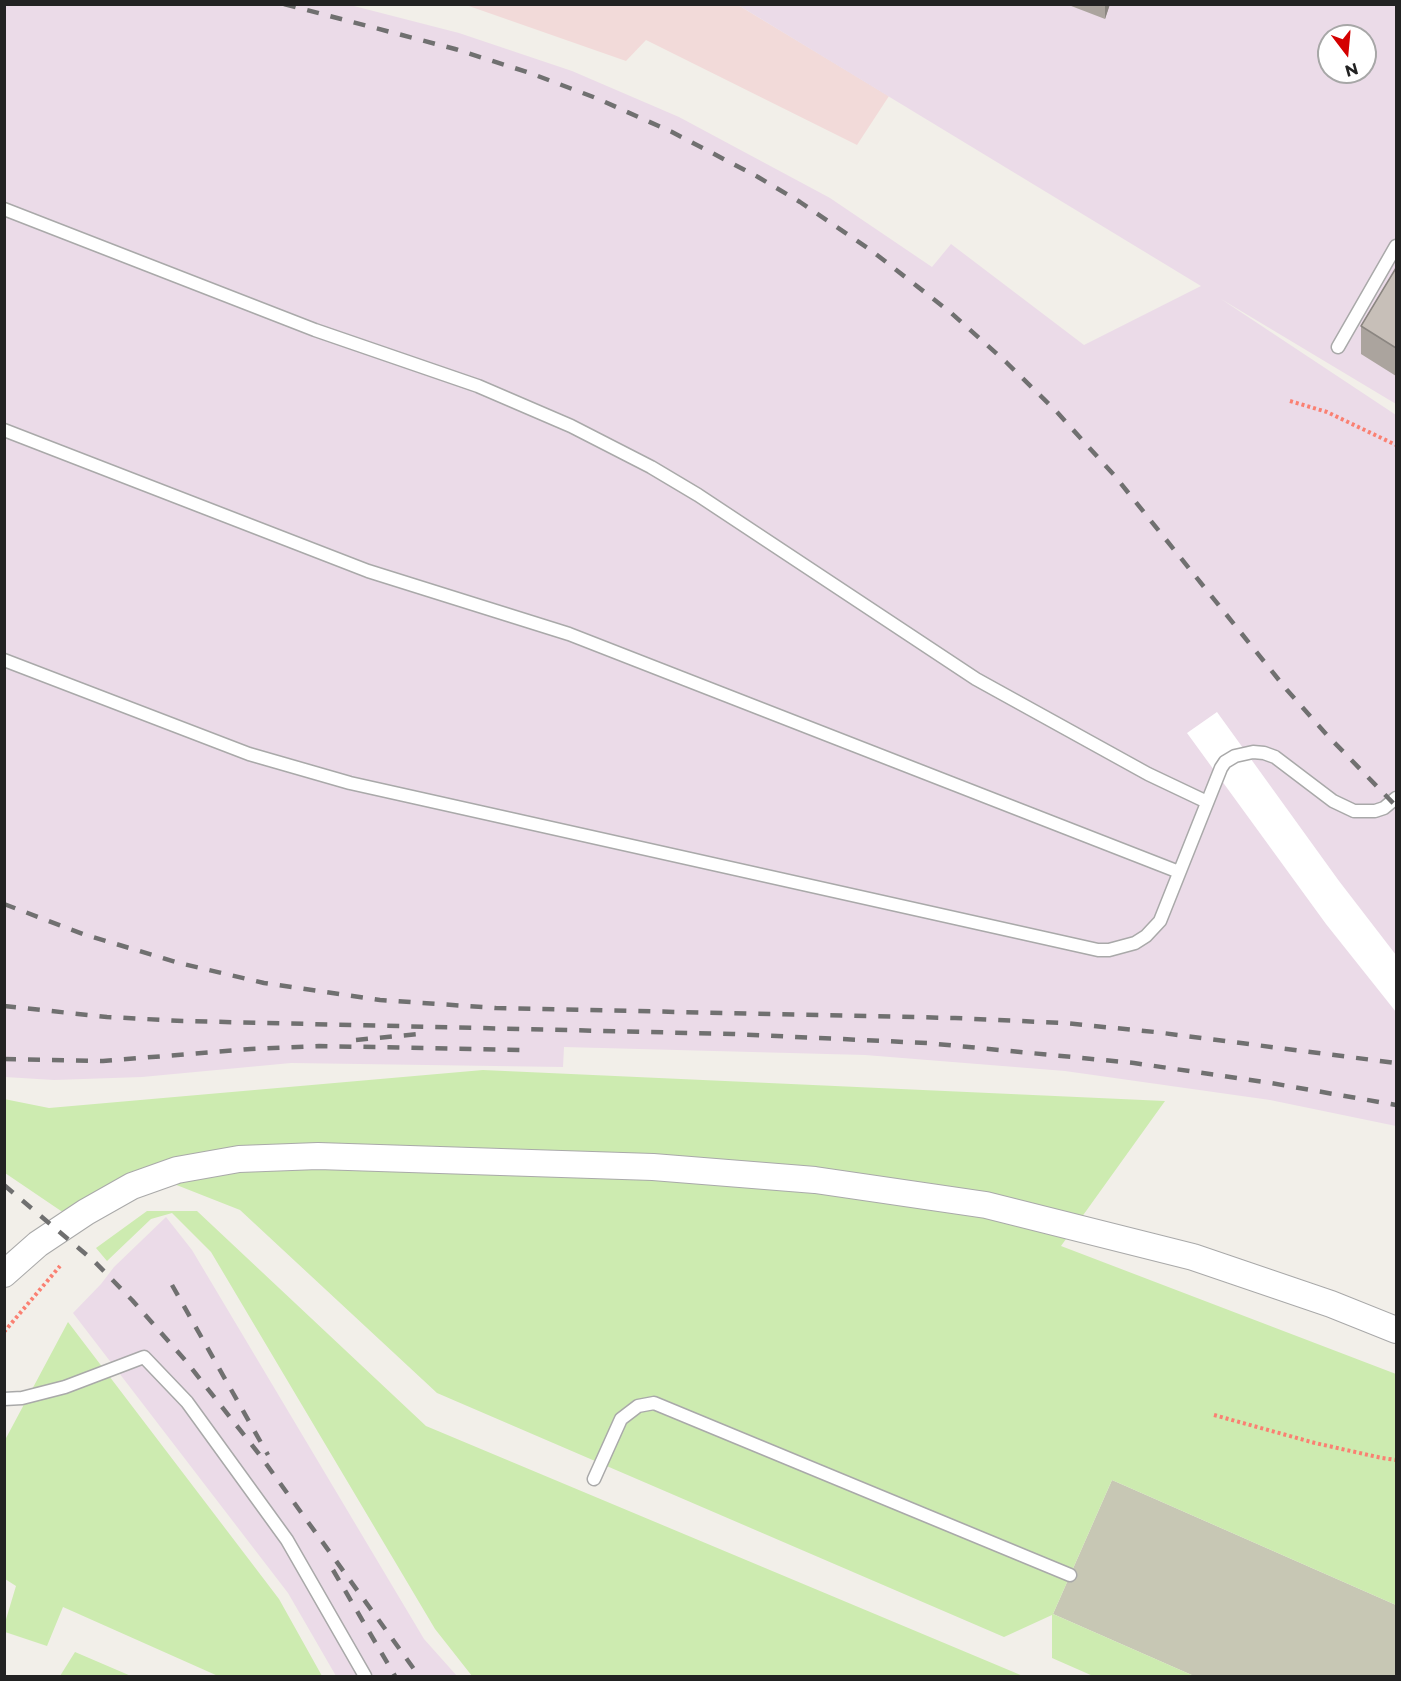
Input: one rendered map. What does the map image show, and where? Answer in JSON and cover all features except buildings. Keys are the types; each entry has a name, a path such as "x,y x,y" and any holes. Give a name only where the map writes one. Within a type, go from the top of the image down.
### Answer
{"street":[{"path":"4,1274 38,1244 86,1212 132,1186 177,1170 239,1159 318,1156 653,1167 815,1180 986,1205 1193,1257 1331,1304 1396,1330"}],"lane":[{"path":"4,209 315,330 478,386 580,431 651,467 707,501 976,679 1148,774 1207,802"},
{"path":"1338,347 1396,246"},
{"path":"4,430 368,571 570,634 1179,872"},
{"path":"4,660 249,754 350,783 1089,948 1110,950 1123,947 1146,936 1160,921 1207,802 1225,762 1234,756 1253,752 1275,757 1324,795 1354,811 1375,812 1396,798"},
{"path":"4,1399 22,1398 65,1387 144,1357 187,1402 287,1540 365,1677"},
{"path":"594,1479 621,1419 638,1406 654,1403 1070,1575"}],"path":[{"path":"1290,401 1327,412 1396,445"},
{"path":"4,1332 62,1263"},
{"path":"1214,1415 1315,1443 1396,1460"}],"shaded area":[{"path":"5,5 350,5 459,33 572,71 679,117 830,198 932,267 951,244 1084,345 1201,286 738,5 1396,5 1396,404 1221,299 1396,415 1396,1126 1270,1100 1065,1071 865,1055 564,1047 563,1067 291,1063 142,1077 54,1080 5,1077"},
{"path":"466,5 738,5 889,96 857,145 646,40 626,61"},
{"path":"166,1217 192,1250 424,1639 457,1676 336,1676 288,1593 73,1313 114,1267"},
{"path":"1112,1480 1396,1605 1396,1676 1194,1676 1053,1614"}],"green space":[{"path":"483,1070 1165,1101 1061,1246 1396,1374 1396,1605 1112,1480 1053,1614 1194,1676 1093,1676 1052,1658 1052,1615 1004,1637 437,1393 240,1210 146,1173 64,1213 5,1173 4,1099 49,1108"},
{"path":"147,1211 197,1211 426,1426 1023,1676 472,1676 435,1629 211,1252 172,1213 151,1219 107,1261 96,1248"},
{"path":"68,1322 279,1599 322,1676 218,1676 63,1607 47,1646 5,1632 4,1626 16,1586 5,1579 5,1440"},
{"path":"75,1652 131,1676 60,1676"}],"pier":[{"path":"1217,712 1339,881 1396,955 1396,1012 1326,924 1187,733"}],"railway":[{"path":"284,4 455,49 530,73 596,98 672,132 758,177 800,202 872,251 950,312 1056,411 1114,475 1287,690 1396,806"},
{"path":"4,904 83,934 179,963 264,983 380,1000 496,1008 955,1018 1064,1023 1155,1032 1396,1063"},
{"path":"4,1006 107,1017 183,1021 733,1034 927,1043 1134,1063 1271,1083 1396,1105"},
{"path":"356,1040 419,1034"},
{"path":"4,1059 103,1061 319,1046 525,1050"},
{"path":"4,1185 94,1261 185,1360 259,1454 419,1676"},
{"path":"172,1285 268,1455"},
{"path":"333,1570 395,1676"}]}
